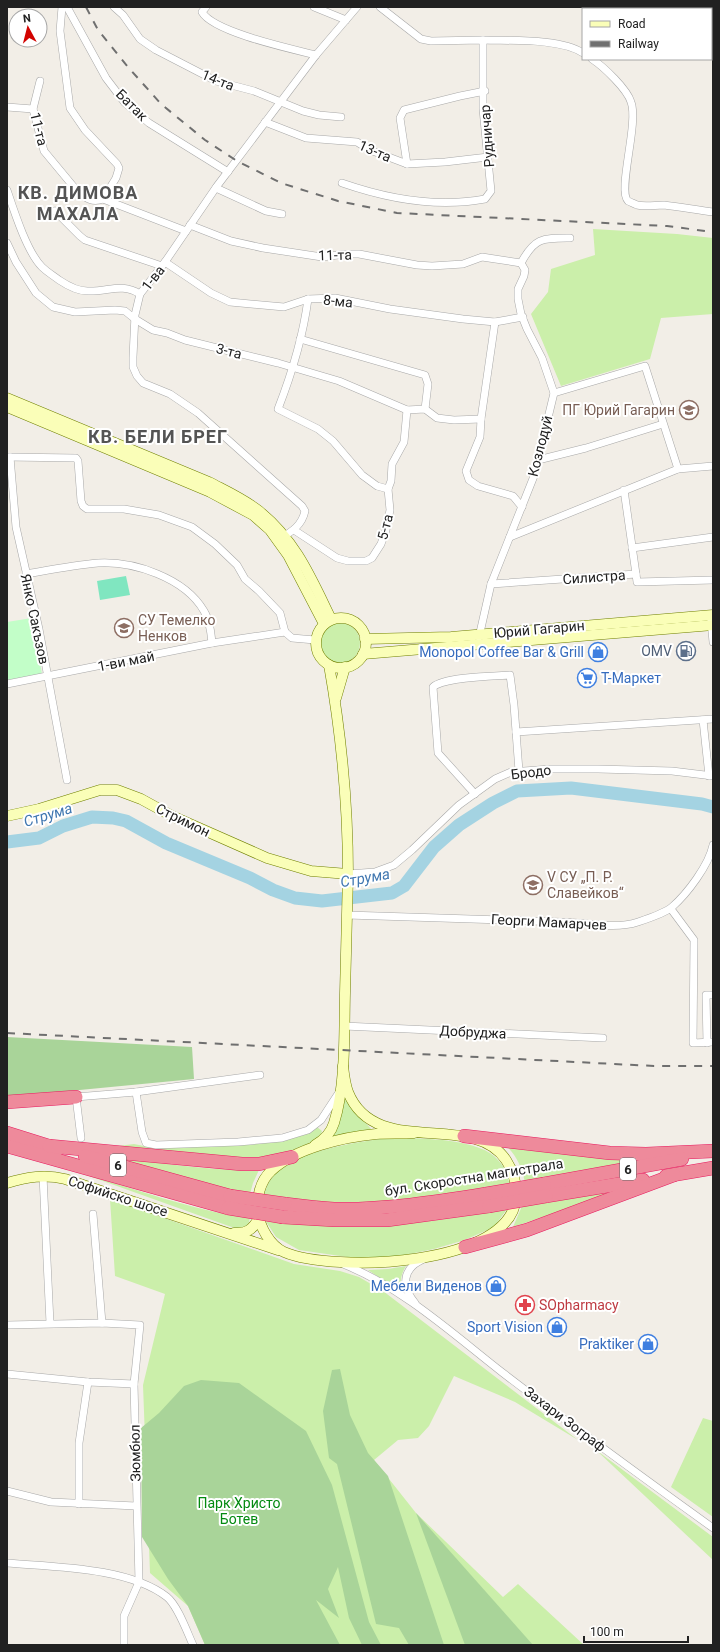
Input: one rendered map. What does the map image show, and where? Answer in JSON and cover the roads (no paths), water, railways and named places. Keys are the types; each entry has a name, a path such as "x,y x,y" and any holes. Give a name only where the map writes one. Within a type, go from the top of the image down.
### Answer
{"highway":[{"path":"7,1102 76,1097"},
{"name":"бул. Скоростна магистрала","path":"7,1133 229,1202"},
{"path":"464,1136 610,1153 646,1154 713,1152"},
{"name":"бул. Скоростна магистрала","path":"7,1146 229,1202 284,1210 386,1208 438,1202 488,1200 545,1190 713,1152"},
{"path":"49,1146 242,1164 259,1164 296,1155"},
{"name":"бул. Скоростна магистрала","path":"545,1190 674,1175 713,1168"},
{"path":"465,1247 527,1230 674,1175"}],"main road":[{"path":"7,398 209,482 259,510 281,538 301,578 327,622"},
{"path":"7,407 210,492 253,516 281,538"},
{"path":"340,618 353,621 363,631 366,639 363,654 354,664 345,667 334,667 322,660 318,653 315,640 318,631 327,622 340,618"},
{"name":"Юрий Гагарин","path":"366,639 480,634 712,620"},
{"name":"Юрий Гагарин","path":"363,654 477,645 712,620"},
{"path":"284,1252 267,1236 258,1218 258,1198 262,1182 270,1171 319,1142 328,1134 334,1124 343,1066 348,878 346,819 335,702 329,664"},
{"path":"335,702 345,667"},
{"name":"Стримон","path":"7,816 39,809 100,790 117,790 141,799 172,816 267,858 311,871 348,878"},
{"path":"343,1066 348,1092 353,1101 368,1118 388,1127 414,1133"},
{"path":"296,1155 335,1142 376,1134 414,1133"},
{"name":"Софийско шосе","path":"7,1184 27,1177 43,1176 65,1179 228,1232 284,1252 306,1258 339,1262 371,1263 402,1261 432,1256 465,1247 498,1230 509,1219 515,1207 516,1195 514,1177 503,1155 483,1142 464,1136 414,1133"},
{"name":"Софийско шосе","path":"228,1232 246,1232 255,1225 258,1218"}],"street":[{"path":"62,7 60,31 70,108 85,130 119,168 116,178 102,199"},
{"name":"Батак","path":"67,7 106,78 125,103 149,123 228,172"},
{"name":"14-та","path":"114,7 123,15 140,39 156,50 216,81 254,91 280,103 320,115 341,117"},
{"path":"206,7 202,12 204,17 221,27 249,37 316,55"},
{"path":"314,7 346,20"},
{"name":"1-ва","path":"281,538 294,530 303,520 305,511 294,498 198,413 170,394 143,383 137,376 133,367 135,319 140,294 264,122 316,55 357,7"},
{"path":"380,7 421,39 431,41 484,40 545,42 565,45 582,52"},
{"name":"Рудничар","path":"342,183 373,194 396,198 434,202 472,202 485,199 491,191 484,109 484,40"},
{"path":"593,60 618,83 631,101 633,133 624,192 628,201 636,205 664,205 713,212"},
{"name":"11-та","path":"40,81 33,109 44,151 85,197 93,201 102,199 188,228 263,248 322,257 359,254 418,265 432,266 463,264 482,257 521,263"},
{"path":"407,164 400,118 404,110 484,91"},
{"path":"7,107 33,109"},
{"name":"13-та","path":"264,122 306,138 357,142 370,150 407,164 445,162 488,157"},
{"path":"216,188 266,212 282,214"},
{"path":"7,190 24,236 42,267 67,285 86,292 104,291 121,287 131,288 140,294"},
{"name":"8-ма","path":"56,211 85,240 163,264 230,302 284,306 308,299 335,298 390,309 495,322 523,317"},
{"path":"570,238 545,239 536,242 521,263 525,270 518,289 518,298 526,329 542,358 554,393 645,366 678,469"},
{"name":"3-та","path":"7,244 16,262 36,293 53,307 75,312 125,311 153,330 168,332 185,340 339,381 407,410 425,409"},
{"path":"308,299 305,320 293,368 278,409 318,429 333,441 362,475 377,486 388,488"},
{"path":"495,322 481,419 480,437 466,471 469,480 478,486 513,496 522,507"},
{"path":"300,339 425,375 428,384 425,409 437,418 454,420 481,419"},
{"name":"Козлодуй","path":"477,645 491,584 522,507 538,460 554,393"},
{"name":"5-та","path":"294,530 337,558 348,561 366,561 372,558 377,552 386,530 390,510 388,488 391,481 392,464 404,442 407,410"},
{"path":"538,460 586,448 663,424"},
{"path":"8,457 76,458 78,461 81,501 83,506 87,509 131,510 159,515 192,526 215,544 237,565 245,579 280,613 286,632 292,638 315,640"},
{"name":"Янко Сакъзов","path":"8,457 16,527 40,629 47,676 67,780"},
{"path":"510,537 678,469 713,466"},
{"path":"624,490 636,574"},
{"path":"632,548 713,536"},
{"path":"26,574 98,563 128,566 152,572 171,580 184,589 196,601 204,611 209,623 212,643"},
{"name":"Силистра","path":"491,584 636,574 636,582 713,580"},
{"path":"712,620 713,642"},
{"name":"1-ви май","path":"7,684 212,643 286,632"},
{"path":"475,794 438,753 433,687 441,682 510,675 516,732 518,771"},
{"path":"516,732 713,719"},
{"path":"703,720 711,776"},
{"name":"Бродо","path":"359,874 375,872 394,864 418,845 459,805 495,779 511,772 550,769 598,769 672,771 711,776"},
{"name":"Георги Мамарчев","path":"347,911 616,925 637,922 671,909 687,891 701,871 713,845"},
{"name":"Стримон","path":"348,878 359,874"},
{"path":"671,909 694,940 693,1043 710,1042 706,996 713,995"},
{"name":"Добруджа","path":"344,1026 603,1038"},
{"path":"81,1138 76,1097 136,1092 260,1075"},
{"path":"136,1092 142,1132 146,1142 156,1145 238,1142 282,1138 308,1130 321,1120 340,1090"},
{"path":"43,1176 50,1323"},
{"path":"7,1325 102,1323 93,1214"},
{"name":"Захари Зограф","path":"419,1308 408,1293 405,1279 408,1272 414,1265 432,1256"},
{"name":"Захари Зограф","path":"339,1262 377,1280 419,1308 586,1436 713,1528"},
{"name":"Зюмбюл","path":"102,1323 140,1325 134,1384 139,1582"},
{"path":"7,1374 88,1382 134,1384"},
{"path":"79,1504 79,1443 88,1382"},
{"path":"7,1491 51,1502 136,1506"},
{"path":"7,1563 95,1570 139,1582 168,1598 176,1610 193,1645"},
{"path":"124,1645 124,1616 139,1582"}],"waterway":[{"name":"Струма","path":"7,842 39,838 63,826 92,817 113,818 126,821 166,843 250,878 273,890 295,898 322,901 392,893 404,886 434,847 459,825 493,803 517,791 571,788 702,804 713,807"}],"railway":[{"path":"86,7 98,30 161,104 205,140 237,161 281,183 338,201 397,213 667,226 713,232"},
{"path":"7,1033 654,1066 713,1066"}],"place":[{"name":"ПГ Юрий Гагарин","path":"689,410"},
{"name":"СУ Темелко Ненков","path":"124,628"},
{"name":"OMV","path":"686,651"},
{"name":"Monopol Coffee Bar & Grill","path":"598,652"},
{"name":"Т-Маркет","path":"587,678"},
{"name":"V СУ „П. Р. Славейков“","path":"533,885"},
{"name":"Мебели Виденов","path":"496,1286"},
{"name":"SOpharmacy","path":"525,1305"},
{"name":"Sport Vision","path":"557,1327"},
{"name":"Praktiker","path":"648,1344"}],"district":[{"name":"КВ. ДИМОВА МАХАЛА","path":"78,203"},
{"name":"КВ. БЕЛИ БРЕГ","path":"158,437"}],"park label":[{"name":"Парк Христо Ботев","path":"239,1512"}]}
